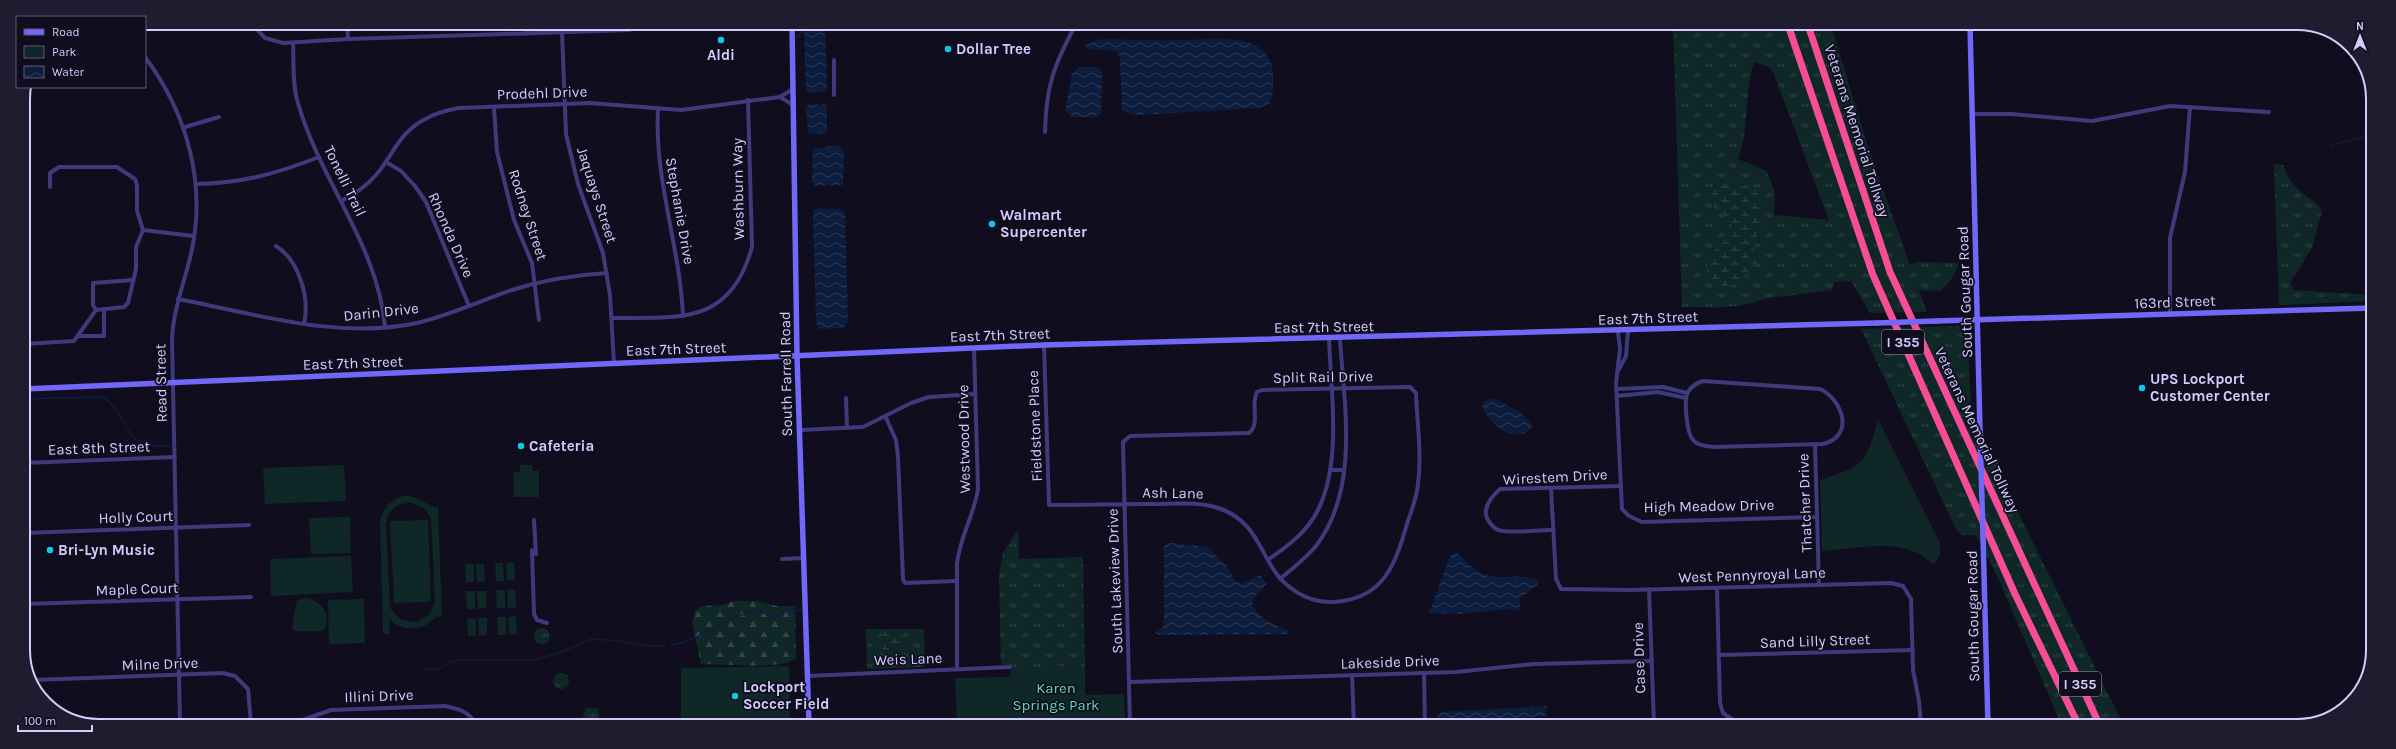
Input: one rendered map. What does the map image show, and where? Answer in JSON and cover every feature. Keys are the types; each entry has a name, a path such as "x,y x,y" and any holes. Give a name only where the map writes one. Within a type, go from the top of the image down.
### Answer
{"highway":[{"name":"Veterans Memorial Tollway","path":"1790,30 1873,275 2015,594 2076,719"},
{"name":"Veterans Memorial Tollway","path":"1810,30 1890,272 2097,719"}],"street":[{"path":"258,30 265,38 283,43 348,39 630,30"},
{"path":"347,30 348,39"},
{"path":"527,30 527,34"},
{"name":"South Farrell Road","path":"792,30 797,356 809,719"},
{"path":"1045,132 1045,109 1051,74 1073,30"},
{"name":"South Gougar Road","path":"1970,30 1988,719"},
{"name":"Jaquays Street","path":"562,32 566,134 571,158 596,231 607,273 612,318 614,364"},
{"name":"Tonelli Trail","path":"293,43 297,101 319,156 372,266 380,288 385,327"},
{"name":"Read Street","path":"146,58 166,88 184,128 196,184 194,236 191,254 173,322 180,719"},
{"path":"834,60 834,95"},
{"name":"Prodehl Drive","path":"341,200 367,184 386,162 399,141 411,128 442,111 459,108 564,103 590,103 658,109 701,108 748,100 780,97 793,88"},
{"path":"780,97 793,105"},
{"name":"Washburn Way","path":"612,318 683,316 706,310 725,297 737,284 746,266 752,247 748,100"},
{"name":"Rodney Street","path":"494,107 497,152 514,220 532,263 536,283 539,320"},
{"path":"1973,114 2011,114 2092,121 2112,119 2151,109 2190,107 2269,112"},
{"path":"2170,314 2170,238 2185,172 2190,107"},
{"name":"Stephanie Drive","path":"658,109 658,163 678,265 683,316"},
{"path":"184,128 219,117"},
{"path":"196,184 222,183 260,177 319,156"},
{"name":"Rhonda Drive","path":"386,162 401,171 415,186 426,202 469,306"},
{"path":"30,344 69,343 79,336 96,310 124,307 128,303 136,269 136,247 143,230 137,211 138,185 135,179 117,168 110,166 59,168 50,173 50,187"},
{"path":"143,230 194,236"},
{"path":"276,246 286,252 302,283 307,310 304,324"},
{"name":"Darin Drive","path":"178,299 331,329 385,327 416,323 536,283 580,274 607,273"},
{"path":"96,310 93,305 93,283 134,280"},
{"name":"163rd Street","path":"1978,319 2366,308"},
{"path":"79,336 104,336 104,309"},
{"name":"East 7th Street","path":"30,389 1044,345 1618,332 1978,319"},
{"name":"High Meadow Drive","path":"1618,371 1626,356 1628,331"},
{"name":"High Meadow Drive","path":"1618,332 1620,349 1616,389 1622,509 1629,516 1642,522 1817,517"},
{"path":"1280,579 1300,562 1326,530 1341,491 1346,452 1340,338"},
{"path":"1269,559 1291,544 1305,529 1318,510 1331,470 1331,388 1328,339"},
{"name":"Fieldstone Place","path":"1044,345 1049,505"},
{"name":"Westwood Drive","path":"957,669 956,581 958,549 976,506 978,489 974,348"},
{"path":"1710,380 1820,389 1836,401 1841,412 1841,431 1834,440 1815,444 1713,447 1698,444 1693,441 1688,431 1687,396 1699,382 1710,380"},
{"name":"Split Rail Drive","path":"1126,438 1130,436 1249,433 1255,424 1255,397 1257,392 1410,386 1416,393 1418,468 1416,498 1392,567 1372,591"},
{"path":"1616,389 1663,387 1687,396"},
{"path":"1617,396 1665,392 1687,396"},
{"path":"800,430 863,427 886,418 911,403 929,397 975,394"},
{"path":"846,398 847,428"},
{"path":"886,418 896,440 898,456 903,579 905,583 956,581"},
{"name":"South Lakeview Drive","path":"1126,438 1123,442 1130,719"},
{"name":"Thatcher Drive","path":"1815,444 1819,585"},
{"name":"East 8th Street","path":"30,463 175,457"},
{"path":"1331,470 1344,470"},
{"name":"Wirestem Drive","path":"1553,530 1501,531 1493,527 1486,518 1486,507 1492,496 1500,489 1621,486"},
{"name":"West Pennyroyal Lane","path":"1551,488 1556,579 1561,590 1717,588 1891,583 1904,586 1911,599 1913,650 1920,719"},
{"name":"Ash Lane","path":"1049,505 1193,504 1222,509 1235,515 1246,524 1254,533 1280,579 1303,596 1320,601 1338,603 1364,596 1372,591"},
{"path":"534,520 534,614 537,620 547,624"},
{"name":"Holly Court","path":"30,533 249,525"},
{"path":"782,559 804,558"},
{"path":"1717,588 1720,703 1723,713 1729,719"},
{"name":"Case Drive","path":"1649,589 1650,661 1654,719"},
{"name":"Maple Court","path":"30,604 251,597"},
{"name":"Sand Lilly Street","path":"1718,655 1913,650"},
{"name":"Lakeside Drive","path":"1129,682 1456,672 1534,664 1650,661"},
{"name":"Weis Lane","path":"807,676 1010,667"},
{"name":"Milne Drive","path":"37,680 223,673 235,676 248,689 251,719"},
{"path":"1424,673 1425,719"},
{"path":"1352,675 1354,719"},
{"name":"Illini Drive","path":"305,719 331,710 445,706 460,709 470,715 473,719"}],"green space":[{"path":"1673,30 1833,30 1867,144 1910,265 1916,262 1959,263 1952,279 1940,291 1919,290 1927,312 1870,313 1851,281 1835,282 1832,290 1763,299 1754,303 1724,307 1682,307","holes":["1754,62 1767,66 1773,72 1829,220 1774,215 1775,193 1767,171 1738,159 1742,147 1746,123 1749,86"]},
{"path":"2274,164 2283,165 2295,186 2315,202 2322,211 2312,248 2290,283 2294,290 2366,295 2366,301 2279,305"},
{"path":"1729,183 1753,187 1760,194 1762,228 1754,245 1756,263 1740,280 1727,287 1721,287 1714,285 1707,279 1708,263 1711,255 1727,237 1731,229 1731,223 1712,205 1711,192 1719,185"},
{"path":"1959,326 1968,335 1972,437 1987,462 1998,461 2000,476 2121,719 2059,719 1998,578 1976,535 1963,535 1957,531 1861,329"},
{"path":"1878,419 1940,543 1940,556 1933,565 1922,556 1909,550 1896,547 1881,546 1822,551 1820,480 1846,471 1861,461 1866,455 1870,446"},
{"path":"344,465 346,501 265,504 263,468"},
{"path":"520,465 532,465 533,471 539,471 539,497 514,497 513,472 520,472"},
{"path":"403,496 415,497 430,506 438,507 442,617 436,617 431,622 419,628 407,628 389,619 390,634 383,634 380,521 385,508 391,502","holes":["409,502 424,508 431,518 435,603 430,614 416,622 401,620 390,608 387,521 390,513 396,507 404,503"]},
{"path":"350,517 351,553 311,554 309,518"},
{"path":"428,520 431,602 394,603 390,521"},
{"path":"1018,529 1019,559 1083,557 1085,668 1069,666 1001,669 999,574 1003,553"},
{"path":"351,556 353,592 271,596 270,559"},
{"path":"514,562 515,580 507,580 506,563"},
{"path":"495,563 503,563 504,581 496,581"},
{"path":"465,564 474,564 474,582 466,582"},
{"path":"476,564 484,564 485,581 477,582"},
{"path":"515,589 516,607 508,608 507,590"},
{"path":"496,590 505,590 505,608 497,608"},
{"path":"466,591 475,591 475,609 467,609"},
{"path":"477,591 486,591 486,608 478,609"},
{"path":"307,598 318,603 327,615 326,625 323,631 294,631 292,628 297,600"},
{"path":"364,599 365,643 329,644 328,600"},
{"path":"732,601 756,601 777,606 795,606 796,659 778,664 765,665 701,664 692,622 695,611 701,606 725,605"},
{"path":"516,616 517,634 509,635 508,617"},
{"path":"497,617 506,617 506,635 498,635"},
{"path":"476,618 476,636 468,636 467,619"},
{"path":"478,618 487,618 487,635 479,636"},
{"path":"542,628 548,630 550,636 548,642 542,644 536,642 534,636 536,630"},
{"path":"866,629 924,629 925,667 867,669"},
{"path":"896,630 903,635 901,650 882,649 881,631"},
{"name":"Lockport Soccer Field","path":"789,666 790,719 681,719 681,668"},
{"name":"Karen Springs Park","path":"1069,666 1085,668 1085,695 1124,694 1125,719 957,719 955,678 1009,677 1012,668"},
{"path":"561,673 568,678 569,681 564,688 561,689 554,684 553,681 558,674"},
{"path":"586,708 598,708 600,719 582,719"}],"water":[{"path":"804,30 825,30 827,89 824,92 809,93 806,90"},
{"path":"1101,39 1222,39 1237,40 1251,44 1262,50 1270,61 1273,76 1273,91 1271,98 1268,105 1258,108 1139,115 1131,114 1122,110 1120,60 1117,51 1086,49 1086,45"},
{"path":"1079,67 1098,67 1102,72 1101,114 1094,117 1073,117 1065,111 1072,74"},
{"path":"824,104 827,108 827,133 808,134 806,107 809,105"},
{"path":"838,145 844,151 843,185 815,186 812,181 813,149"},
{"path":"819,208 840,209 845,213 848,322 843,328 819,329 816,322 813,214 814,210"},
{"path":"1488,399 1504,404 1521,413 1532,428 1525,433 1517,435 1502,430 1485,412 1482,405"},
{"path":"1169,543 1208,547 1226,565 1235,581 1241,584 1260,575 1267,584 1253,598 1252,605 1263,618 1289,631 1289,634 1159,635 1155,633 1164,626 1164,546"},
{"path":"1457,553 1474,568 1486,575 1499,577 1528,577 1539,581 1537,585 1519,599 1521,611 1509,609 1460,614 1429,613 1449,559 1451,555"},
{"path":"1547,706 1546,716 1522,719 1437,719 1437,716 1441,712"}],"waterway":[{"path":"796,38 804,30"},
{"path":"2331,147 2334,144 2361,138 2366,134"},
{"path":"30,399 100,397 114,406 127,429 138,441 149,446 171,446"},
{"path":"670,645 693,639 736,617 758,610 773,618 791,609 803,612"},
{"path":"424,669 440,669 449,662 461,660 534,660 561,652 592,639 620,641 639,645 665,646"}],"place":[{"name":"Aldi","path":"721,40"},
{"name":"Dollar Tree","path":"948,49"},
{"name":"Walmart Supercenter","path":"992,224"},
{"name":"UPS Lockport Customer Center","path":"2142,388"},
{"name":"Cafeteria","path":"521,446"},
{"name":"Bri-Lyn Music","path":"50,550"},
{"name":"Lockport Soccer Field","path":"735,696"}]}
